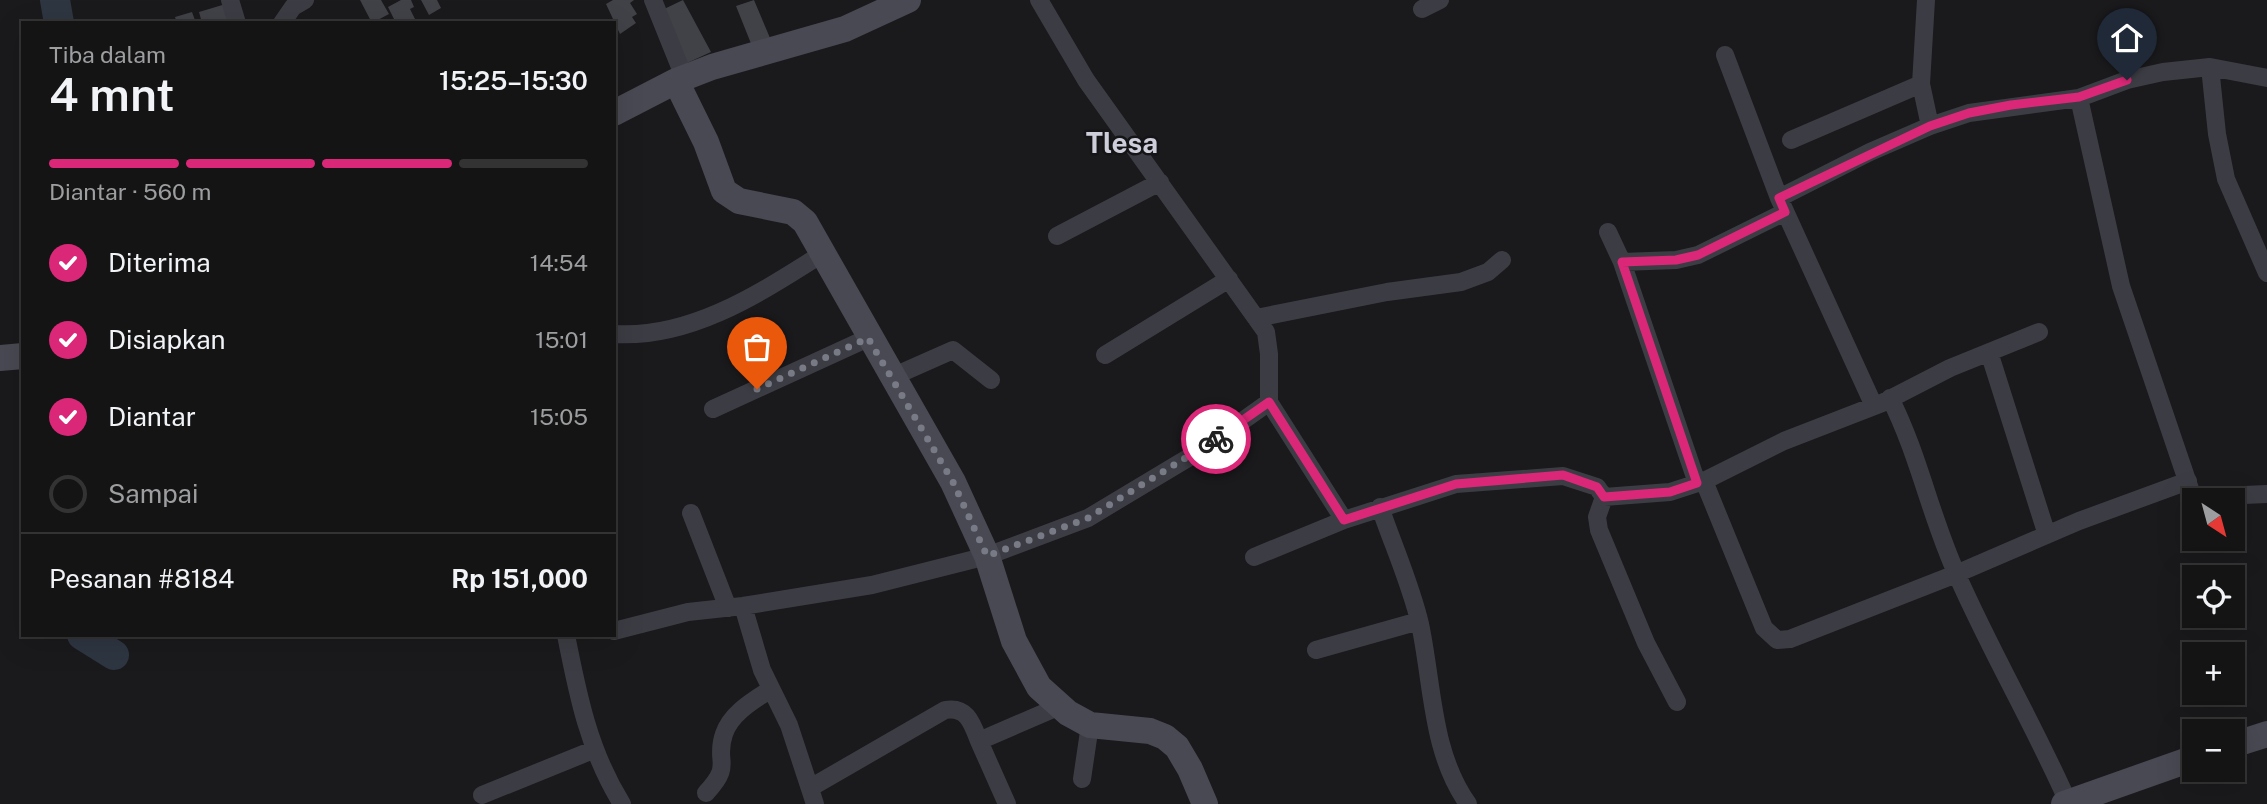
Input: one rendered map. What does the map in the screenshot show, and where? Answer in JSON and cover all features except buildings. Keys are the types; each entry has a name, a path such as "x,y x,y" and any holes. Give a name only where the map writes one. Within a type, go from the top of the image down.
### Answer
{"main road":[{"path":"616,112 680,79 845,29 908,0"},
{"path":"680,79 724,191 739,201 800,215 868,338 953,482 987,556 1014,641 1039,687 1060,706 1090,725 1150,731 1165,737 1177,747 1205,804"},
{"path":"0,358 21,356"},
{"path":"2245,741 2267,734"},
{"path":"2066,803 2182,762"}],"street":[{"path":"230,0 236,21"},
{"path":"283,21 293,7 305,0"},
{"path":"653,0 680,79"},
{"path":"1039,0 1086,80 1268,336 1269,402 1344,520"},
{"path":"1422,9 1440,0"},
{"path":"1926,0 1921,84 1930,126"},
{"path":"1726,55 1782,205 1882,402 1912,446 1956,574 1990,645 2037,732 2066,803"},
{"path":"1622,262 1676,260 1698,255 1782,205 1930,126 1969,113 2079,97 2139,77 2210,67 2267,78"},
{"path":"2210,67 2217,134 2226,179 2267,273"},
{"path":"1791,140 1921,84"},
{"path":"2079,97 2121,286 2191,492 2198,497 2267,494"},
{"path":"1057,236 1160,182"},
{"path":"1608,232 1622,262 1700,482 1764,628 1777,640 1790,639 2188,481"},
{"path":"616,334 662,331 688,325 771,287 822,254"},
{"path":"1256,318 1387,292 1468,280 1488,272 1502,260"},
{"path":"1105,355 1229,279"},
{"path":"1604,497 1670,492 1700,482 1784,441 1882,402 2039,332"},
{"path":"713,409 868,338"},
{"path":"892,377 953,350 991,380"},
{"path":"1989,352 2047,535"},
{"path":"616,630 688,612 873,585 987,556 1088,518 1203,449 1269,402"},
{"path":"1254,557 1344,520 1456,484 1563,475 1597,487 1604,497"},
{"path":"1604,497 1597,517 1599,530 1646,643 1677,702"},
{"path":"1380,507 1419,621 1441,753 1453,783 1468,804"},
{"path":"691,513 789,725 813,796 945,710 955,708 971,719 1007,804"},
{"path":"1316,650 1419,621"},
{"path":"566,637 581,713 593,750 620,803"},
{"path":"706,793 720,778 724,768 724,734 749,703 771,689"},
{"path":"979,741 1028,723 1060,706"},
{"path":"1082,779 1090,725"},
{"path":"482,795 593,750"}],"waterway":[{"path":"55,0 59,21"},
{"path":"85,637 114,655"}],"way so far":[{"path":"757,389 868,338 953,482 987,556 1088,518 1216,439"}],"district":[{"name":"Tlesa","path":"1122,143"}],"route":[{"path":"1216,439 1269,402 1344,520 1456,484 1563,475 1597,487 1604,497 1670,492 1697,483 1622,262 1676,260 1698,255 1785,212 1779,198 1870,152 1930,126 1969,113 2079,97 2127,80"}]}
